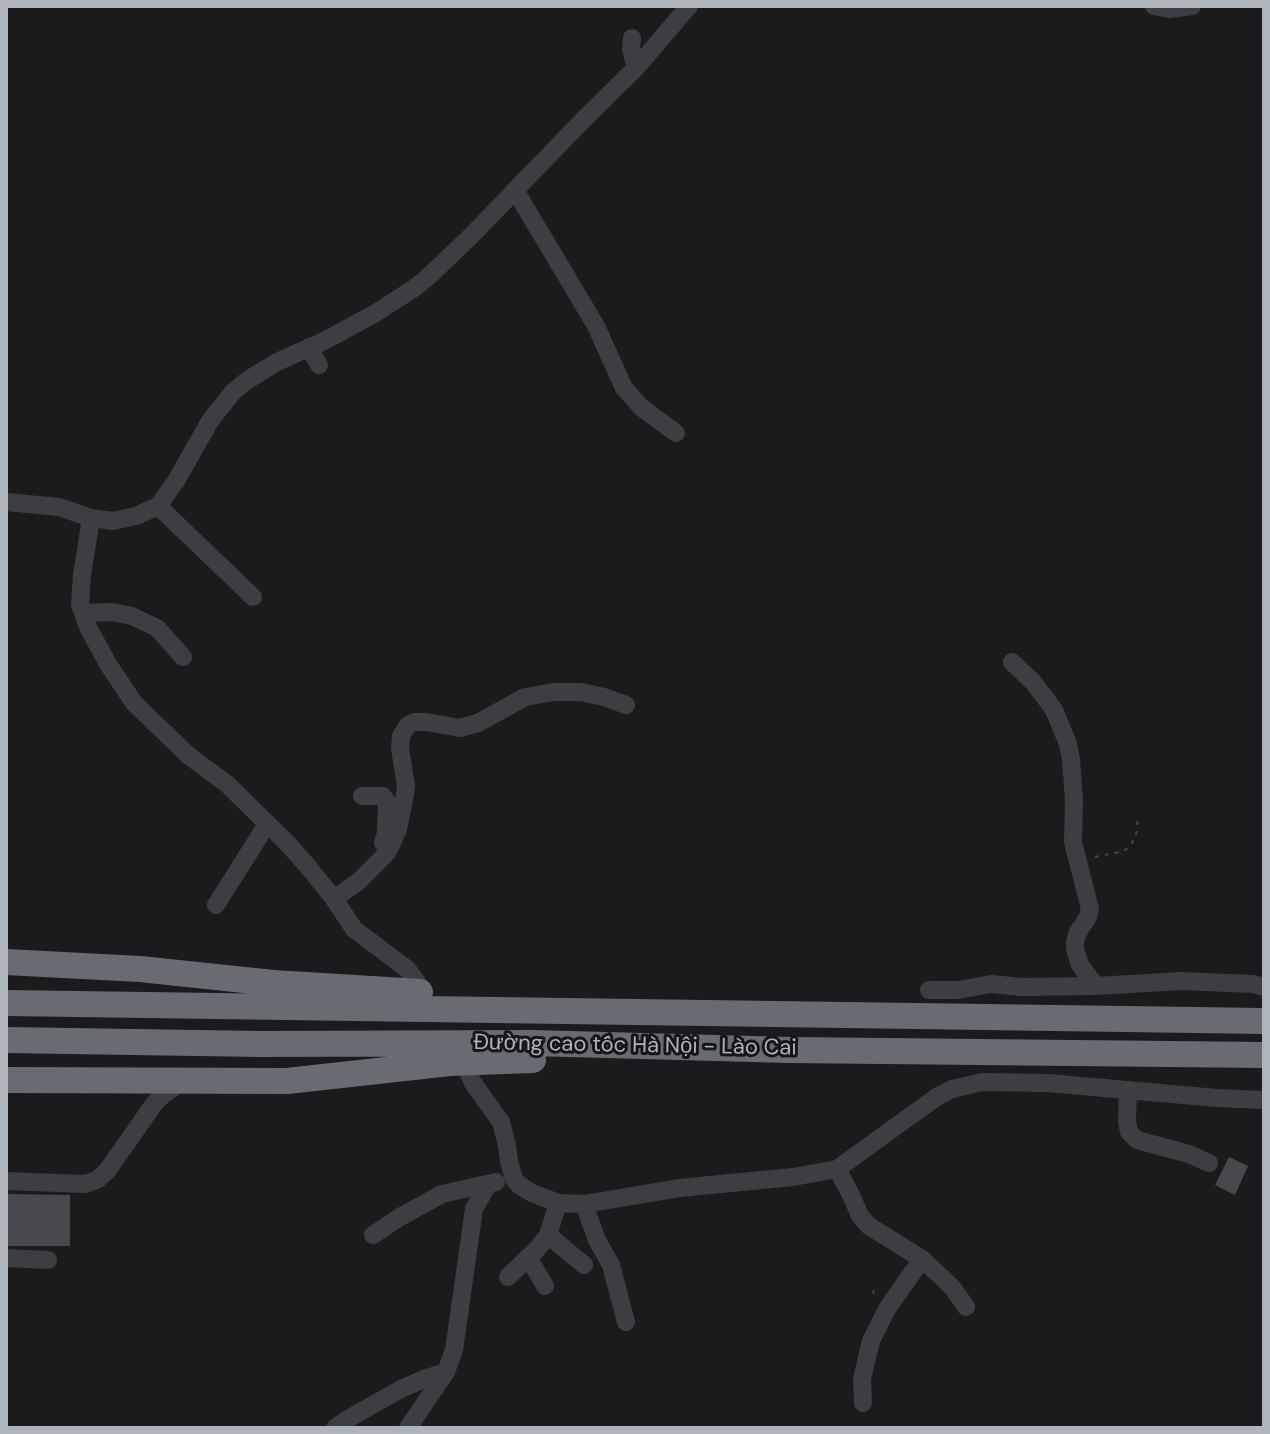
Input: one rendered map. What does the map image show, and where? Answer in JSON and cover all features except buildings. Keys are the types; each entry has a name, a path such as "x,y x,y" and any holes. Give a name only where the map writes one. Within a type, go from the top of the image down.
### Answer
{"highway":[{"path":"6,962 140,969 619,1011"},
{"name":"Đường cao tốc Hà Nội - Lào Cai","path":"6,1003 1264,1021"},
{"name":"Đường cao tốc Hà Nội - Lào Cai","path":"6,1040 261,1044 533,1043 789,1050 1264,1055"},
{"path":"6,1080 287,1081 450,1063 789,1050"}],"street":[{"path":"6,502 59,507 91,518 113,521 158,506 210,421 233,392 260,371 352,326 413,289 442,264 636,68 689,6"},
{"path":"1154,6 1169,9 1192,6"},
{"path":"632,38 631,49 636,68"},
{"path":"515,190 596,326 624,388 642,408 676,433"},
{"path":"309,347 319,365"},
{"path":"158,506 253,597"},
{"path":"91,518 80,594 83,613 108,664 134,703 189,756 227,784 303,861 354,929 407,969 417,982"},
{"path":"83,613 112,612 132,616 157,628 183,657"},
{"path":"1012,662 1032,681 1054,710 1068,744 1074,800 1073,842 1090,909 1078,932 1075,949 1080,965 1096,986"},
{"path":"334,899 359,881 386,854 398,829 406,786 401,736 408,725 426,722 460,728 478,723 525,697 554,692 581,692 626,705"},
{"path":"362,796 383,796 387,802 386,833 378,861"},
{"path":"216,905 267,824"},
{"path":"929,990 958,990 991,984 1022,987 1096,986 1181,981 1264,987"},
{"path":"467,1070 501,1122 514,1179 519,1185 558,1203 584,1204 679,1188 818,1174 837,1169 918,1108 952,1089 982,1082 1048,1083 1264,1100"},
{"path":"6,1181 85,1184 97,1180 107,1171 154,1104 183,1081"},
{"path":"1128,1090 1127,1121 1129,1132 1137,1140 1189,1154 1209,1163"},
{"path":"837,1169 860,1216 869,1226 922,1259 952,1287 966,1307"},
{"path":"373,1235 442,1194 514,1179"},
{"path":"408,1428 446,1372 457,1336 474,1209 488,1184"},
{"path":"508,1277 548,1235 558,1203"},
{"path":"584,1204 597,1240 611,1265 626,1322"},
{"path":"548,1235 584,1265"},
{"path":"528,1257 545,1286"},
{"path":"6,1258 48,1260"},
{"path":"863,1403 865,1361 875,1331 922,1259"},
{"path":"335,1428 401,1389 446,1372"}],"path":[{"path":"1079,865 1124,851 1136,836 1138,816"}]}
